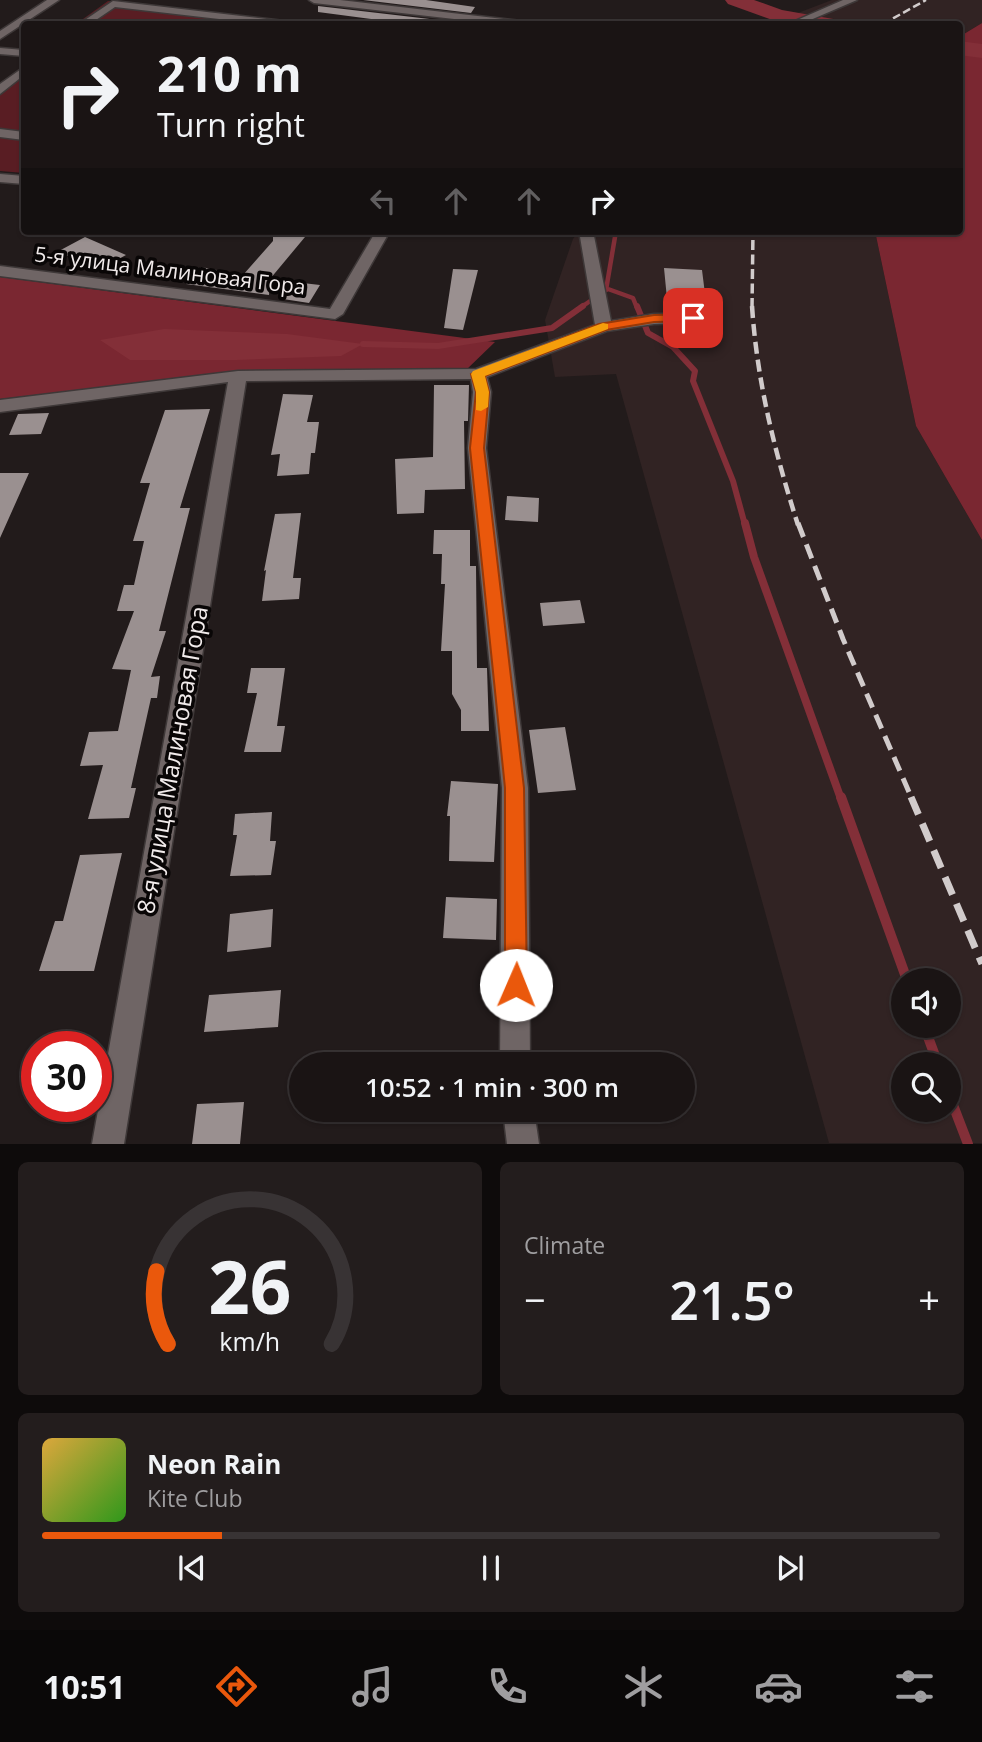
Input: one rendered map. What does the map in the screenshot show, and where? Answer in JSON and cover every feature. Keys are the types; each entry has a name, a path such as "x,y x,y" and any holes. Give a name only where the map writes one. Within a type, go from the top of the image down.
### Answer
{"street":[{"path":"22,21 54,0"},
{"path":"314,0 495,21"},
{"path":"802,21 852,0"},
{"path":"88,21 113,4 258,21"},
{"path":"0,36 21,22"},
{"path":"0,51 21,54"},
{"path":"0,90 21,72"},
{"path":"0,133 21,136"},
{"path":"0,178 21,180"},
{"name":"5-я улица Малиновая Гора","path":"0,271 335,314 381,235"},
{"path":"587,235 604,327"},
{"path":"0,406 238,376 478,374 604,327 654,319 712,318"},
{"path":"478,374 482,392 477,448 515,788 515,1052"},
{"name":"8-я улица Малиновая Гора","path":"108,1143 238,376"},
{"path":"520,1122 523,1143"}],"shaded area":[{"path":"832,0 982,0 982,23 963,35 963,21 777,21"},
{"path":"108,1 278,21 80,21"},
{"path":"982,23 982,540 916,426 876,235 963,235 963,35"},
{"path":"21,68 21,173 0,171 0,85"},
{"path":"576,235 876,235 916,426 982,540 982,1143 829,1143 616,374 555,377 545,320"},
{"path":"0,277 495,342 466,370 239,371 0,399"},
{"path":"164,329 287,334 363,344 341,356 130,360 100,340"}],"building":[{"path":"363,0 426,0 475,7 471,13"},
{"path":"318,6 447,21 386,21 318,12"},
{"path":"273,235 307,235 270,279 269,295 186,284 201,267 243,275 273,241"},
{"path":"85,237 126,255 102,268 57,252"},
{"path":"664,268 702,270 707,310 668,309"},
{"path":"453,269 478,270 463,330 444,328"},
{"path":"294,282 320,285 309,303 283,299"},
{"path":"434,385 469,385 468,421 464,421 465,489 425,490 424,513 397,514 395,459 433,457"},
{"path":"283,394 313,395 307,422 319,422 309,474 277,476 280,454 271,455"},
{"path":"210,409 180,508 190,508 159,631 166,631 151,677 160,676 157,698 151,698 131,788 136,788 129,818 88,819 103,765 80,766 89,732 118,731 131,670 112,669 134,611 117,611 124,585 134,585 144,541 133,541 150,483 140,483 165,410"},
{"path":"49,413 41,434 9,435 18,414"},
{"path":"0,473 29,473 0,538"},
{"path":"507,496 539,498 538,522 505,520"},
{"path":"301,513 293,578 301,578 299,599 262,601 266,570 264,571 275,514"},
{"path":"434,530 470,530 470,566 476,566 477,668 487,668 489,731 461,731 461,710 452,694 452,651 441,651 445,584 441,584 442,554 433,554"},
{"path":"580,600 585,623 543,626 540,603"},
{"path":"251,668 285,668 277,726 285,726 281,752 244,752 257,693 247,693"},
{"path":"565,727 576,790 538,793 529,730"},
{"path":"451,781 498,784 494,862 449,861 450,816 447,816"},
{"path":"272,812 270,841 276,841 271,875 230,876 237,835 233,835 235,814"},
{"path":"122,853 94,971 39,971 55,921 63,921 80,855"},
{"path":"446,897 497,899 496,940 443,938"},
{"path":"273,909 271,947 227,952 230,914"},
{"path":"281,990 278,1027 204,1032 209,995"},
{"path":"244,1102 240,1144 192,1144 197,1104"}],"waterway":[{"path":"735,0 778,16 812,21"},
{"path":"963,49 982,51"},
{"path":"606,290 615,235"},
{"path":"608,289 633,298 637,308"},
{"path":"580,308 596,297"},
{"path":"363,344 438,346 552,328 583,306"},
{"path":"637,306 648,333 673,347 695,371 693,381 733,481 745,525"},
{"path":"745,523 754,557 841,799"},
{"path":"841,797 903,968"},
{"path":"928,1038 934,1052"},
{"path":"960,1122 968,1144"}],"railway":[{"path":"888,21 926,0"},
{"path":"752,306 753,235"},
{"path":"752,306 768,417 798,525"},
{"path":"798,523 843,639 912,799"},
{"path":"911,797 982,964"}],"slow traffic":[{"path":"481,407 482,392 478,374 603,327"}],"route":[{"path":"516,985 515,788 477,448 482,392 478,374 604,327 654,319 693,318"}]}
